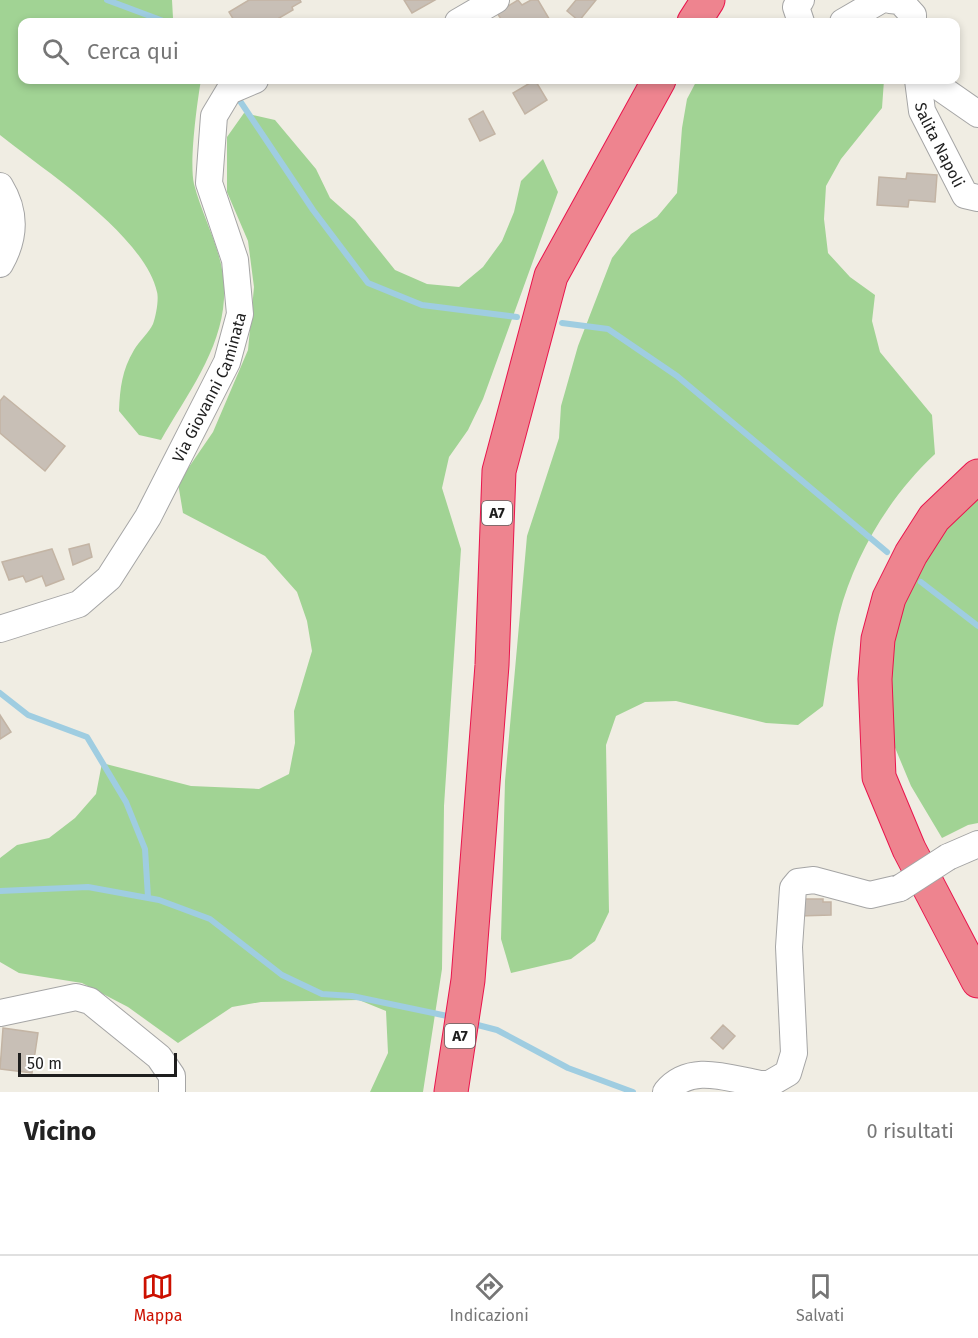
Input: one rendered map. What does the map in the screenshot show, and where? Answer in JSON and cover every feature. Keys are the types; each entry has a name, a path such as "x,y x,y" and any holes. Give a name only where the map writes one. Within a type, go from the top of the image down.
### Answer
{"highway":[{"path":"697,18 708,0"},
{"name":"A7","path":"451,1092 468,980 492,665 499,471 551,276 657,84"},
{"path":"978,476 934,518 893,589 880,629 875,679 879,777 909,849 978,981"}],"street":[{"path":"465,18 496,0"},
{"path":"800,18 796,7 801,0"},
{"path":"850,18 881,0"},
{"path":"890,0 900,1 913,15 913,18"},
{"name":"Via Giovanni Caminata","path":"0,629 80,604 109,578 148,517 227,362 240,314 235,260 209,183 214,116 229,91 246,84"},
{"name":"Salita Napoli","path":"919,84 922,111 965,195 978,198"},
{"name":"Salita Napoli","path":"935,84 978,114"},
{"path":"0,186 12,216 10,246 0,264"},
{"path":"666,1092 676,1080 696,1074 769,1084 788,1073 794,1053 789,947 793,888 798,882 814,880 870,895 900,888 948,857 978,844"},
{"path":"0,1013 76,997 90,1001 159,1057 172,1076 172,1092"}],"green space":[{"path":"0,0 172,0 173,18 18,18 18,84 200,84 192,162 194,184 222,269 224,299 216,337 209,355 161,440 139,435 119,411 124,372 134,350 153,324 157,308 157,292 148,270 133,248 90,206 0,135"},
{"path":"695,84 884,84 882,108 841,159 826,186 824,219 828,253 850,277 875,295 872,321 880,352 932,415 935,454 903,488 889,507 854,570 839,615 823,706 798,725 766,723 676,701 645,702 616,716 606,745 609,912 595,941 571,959 511,973 501,939 505,781 527,536 559,438 561,406 578,346 612,258 631,234 657,217 677,193 682,128 687,99"},
{"path":"244,113 275,120 316,169 330,198 355,220 395,270 427,284 459,287 483,267 502,241 514,212 521,181 543,159 558,192 483,399 468,430 449,457 442,488 461,549 444,806 442,969 423,1092 370,1092 388,1053 386,1011 359,1000 261,1002 232,1007 178,1043 128,1007 82,983 19,973 0,962 0,858 17,845 49,838 75,818 96,794 102,763 191,786 259,789 289,774 295,743 294,711 312,651 307,621 297,592 265,556 183,513 178,483 213,432 248,350 254,287 248,241 227,192 227,137"},
{"path":"978,497 978,823 968,825 942,838 911,786 891,738 886,707 896,612 940,530"}],"building":[{"path":"249,0 300,0 301,2 279,18 233,18 229,12"},
{"path":"404,0 435,0 412,13"},
{"path":"518,0 522,5 531,0 538,0 549,18 500,18 497,13"},
{"path":"576,0 596,0 581,18 575,18 567,11"},
{"path":"528,84 537,84 547,100 525,114 513,93"},
{"path":"483,111 495,134 480,141 469,119"},
{"path":"907,173 937,175 935,202 909,200 908,207 877,205 879,177 906,179"},
{"path":"4,396 65,446 45,471 0,433 0,401"},
{"path":"89,544 92,557 73,565 69,549"},
{"path":"52,549 64,579 46,586 42,576 26,582 23,576 9,580 2,562"},
{"path":"0,715 11,732 0,739"},
{"path":"799,899 823,899 823,902 831,902 831,915 799,916"},
{"path":"723,1025 735,1036 723,1049 711,1038"},
{"path":"3,1028 38,1033 32,1073 0,1069"}],"waterway":[{"path":"107,0 155,18"},
{"path":"236,95 313,210 368,283 422,305 517,317"},
{"path":"562,323 608,329 677,376 887,552"},
{"path":"921,582 978,626"},
{"path":"0,693 28,715 87,737 126,802 145,849 148,897"},
{"path":"0,891 88,887 159,900 210,919 282,975 322,994 352,996 452,1017"},
{"path":"470,1023 497,1030 568,1068 633,1092"}]}
